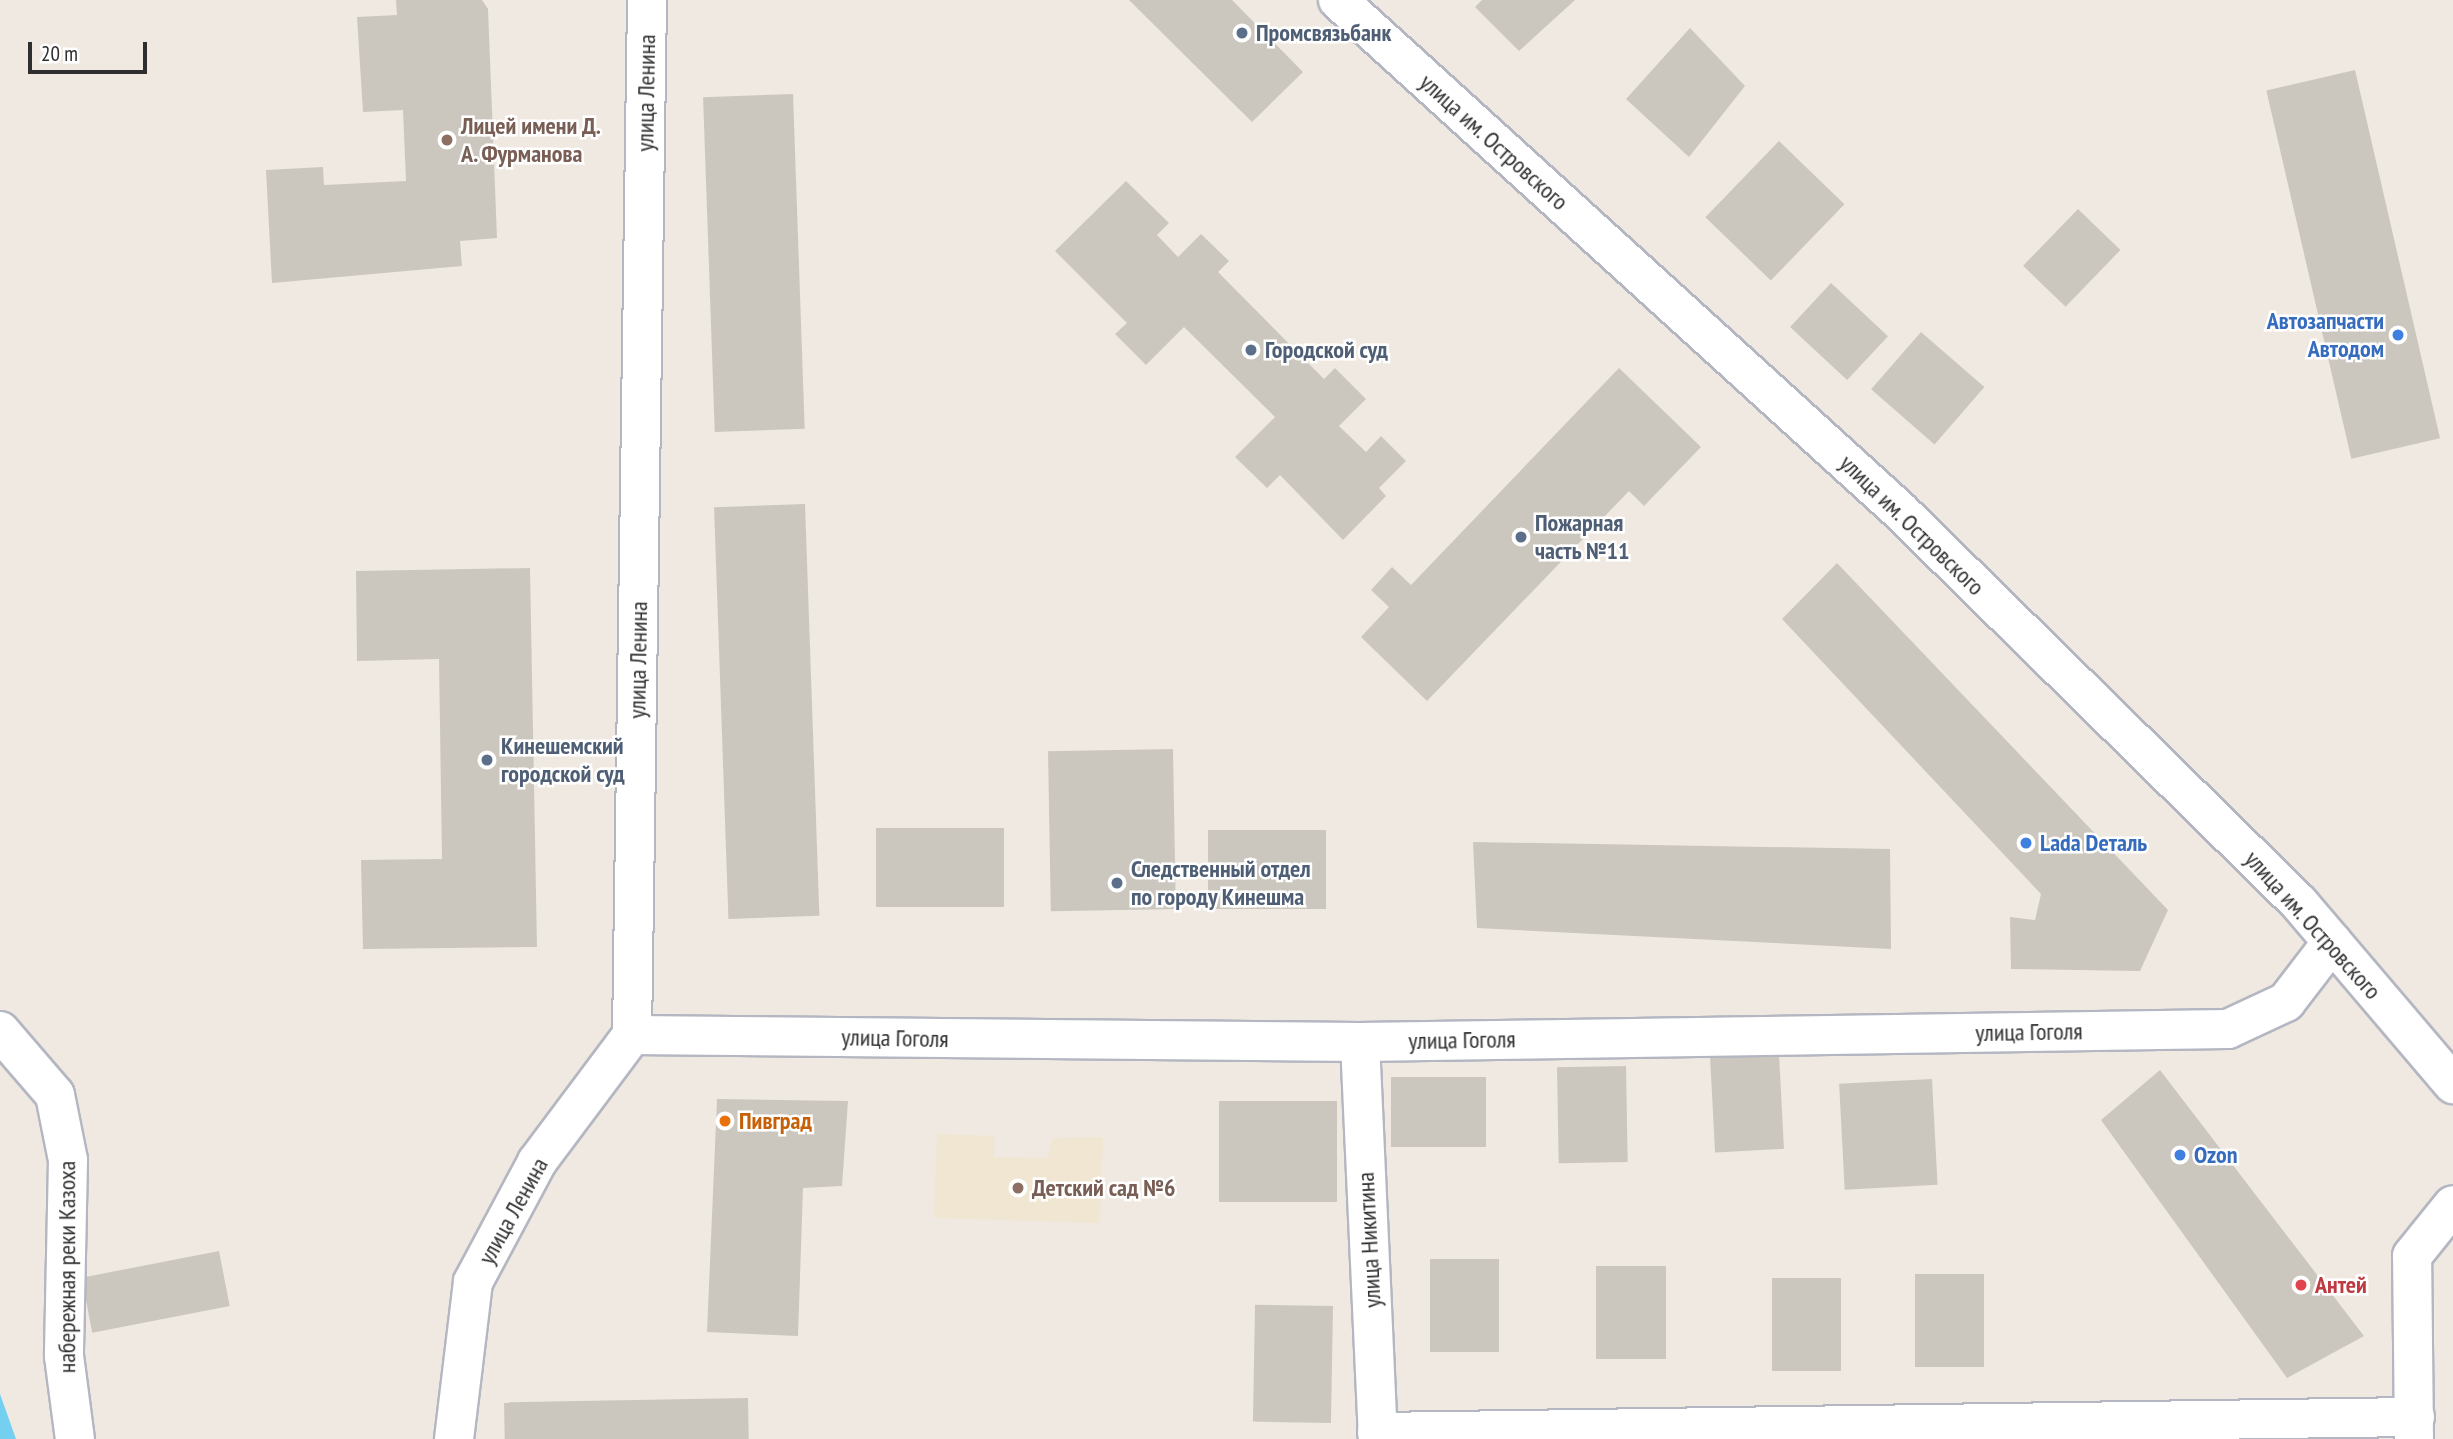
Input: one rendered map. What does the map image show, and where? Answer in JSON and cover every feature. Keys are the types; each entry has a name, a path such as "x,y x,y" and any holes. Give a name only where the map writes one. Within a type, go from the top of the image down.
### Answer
{"street":[{"name":"улица Ленина","path":"454,1439 473,1282 537,1162 632,1035 647,0"},
{"name":"улица им. Островского","path":"1338,0 1857,470 2332,942 2453,1084"},
{"name":"улица Гоголя","path":"632,1035 1360,1042 2228,1028 2286,1002 2332,942"},
{"name":"набережная реки Казоха","path":"0,1031 55,1095 68,1160 64,1356 75,1439"},
{"name":"улица Никитина","path":"1360,1042 1378,1436"},
{"path":"1378,1436 2414,1428 2412,1256 2453,1205"}],"shaded area":[{"name":"Детский сад №6","path":"937,1134 994,1136 994,1157 1048,1158 1052,1138 1103,1137 1100,1223 934,1218"}],"water":[{"path":"0,1394 16,1439 0,1439"}],"building":[{"name":"Лицей имени Д. А. Фурманова","path":"396,0 482,0 488,9 497,238 460,241 462,266 272,283 266,170 323,167 324,185 406,181 403,110 363,112 357,17 397,15"},
{"path":"1129,0 1232,0 1303,72 1252,122"},
{"path":"1482,0 1575,0 1519,51 1475,7"},
{"path":"1690,28 1745,86 1689,157 1626,99"},
{"path":"2355,70 2440,438 2351,459 2266,90"},
{"path":"793,94 805,429 715,432 703,97"},
{"path":"1779,141 1844,204 1771,280 1705,217"},
{"name":"Городской суд","path":"1126,181 1169,223 1157,235 1178,257 1201,234 1229,261 1218,272 1324,379 1335,368 1366,399 1339,426 1366,452 1381,436 1406,461 1379,488 1386,496 1343,540 1280,475 1267,488 1235,457 1275,417 1184,327 1146,365 1115,334 1127,323 1055,251"},
{"path":"2078,209 2120,250 2066,307 2023,266"},
{"path":"1831,283 1888,336 1847,380 1790,327"},
{"path":"1921,332 1984,387 1935,444 1871,389"},
{"name":"Пожарная часть №11","path":"1619,368 1701,447 1644,506 1629,491 1427,701 1361,637 1389,607 1371,590 1392,567 1411,585"},
{"path":"805,504 819,916 728,919 714,507"},
{"path":"1837,563 2168,910 2140,971 2011,969 2010,917 2035,920 2041,894 1782,619"},
{"name":"Кинешемский городской суд","path":"530,568 537,947 363,949 361,860 442,859 439,659 357,661 356,571"},
{"path":"1173,749 1176,909 1051,911 1048,751"},
{"path":"876,828 1004,828 1004,907 876,907"},
{"path":"1208,830 1326,830 1326,909 1208,909"},
{"path":"1473,842 1890,849 1891,949 1477,928"},
{"path":"1779,1054 1784,1149 1715,1152 1710,1058"},
{"path":"1626,1066 1628,1162 1559,1163 1557,1067"},
{"path":"2160,1070 2364,1336 2287,1378 2101,1120"},
{"path":"1391,1077 1486,1077 1486,1147 1391,1147"},
{"path":"1932,1079 1938,1185 1845,1190 1839,1084"},
{"path":"717,1099 848,1101 842,1186 803,1188 798,1336 707,1332"},
{"path":"1219,1101 1337,1101 1337,1202 1219,1202"},
{"path":"219,1251 230,1306 92,1333 82,1278"},
{"path":"1430,1259 1499,1259 1499,1352 1430,1352"},
{"path":"1596,1266 1666,1266 1666,1359 1596,1359"},
{"path":"1915,1274 1984,1274 1984,1367 1915,1367"},
{"path":"1772,1278 1841,1278 1841,1371 1772,1371"},
{"path":"1255,1305 1333,1306 1331,1423 1253,1422"},
{"path":"748,1398 749,1439 505,1439 504,1402"}],"place":[{"name":"Промсвязьбанк","path":"1242,33"},
{"name":"Лицей имени Д. А. Фурманова","path":"447,140"},
{"name":"Автозапчасти Автодом","path":"2398,335"},
{"name":"Городской суд","path":"1251,350"},
{"name":"Пожарная часть №11","path":"1521,537"},
{"name":"Кинешемский городской суд","path":"487,760"},
{"name":"Lada Dеталь","path":"2026,843"},
{"name":"Следственный отдел по городу Кинешма","path":"1117,883"},
{"name":"Пивград","path":"725,1121"},
{"name":"Ozon","path":"2180,1155"},
{"name":"Детский сад №6","path":"1018,1188"},
{"name":"Антей","path":"2301,1285"}]}
